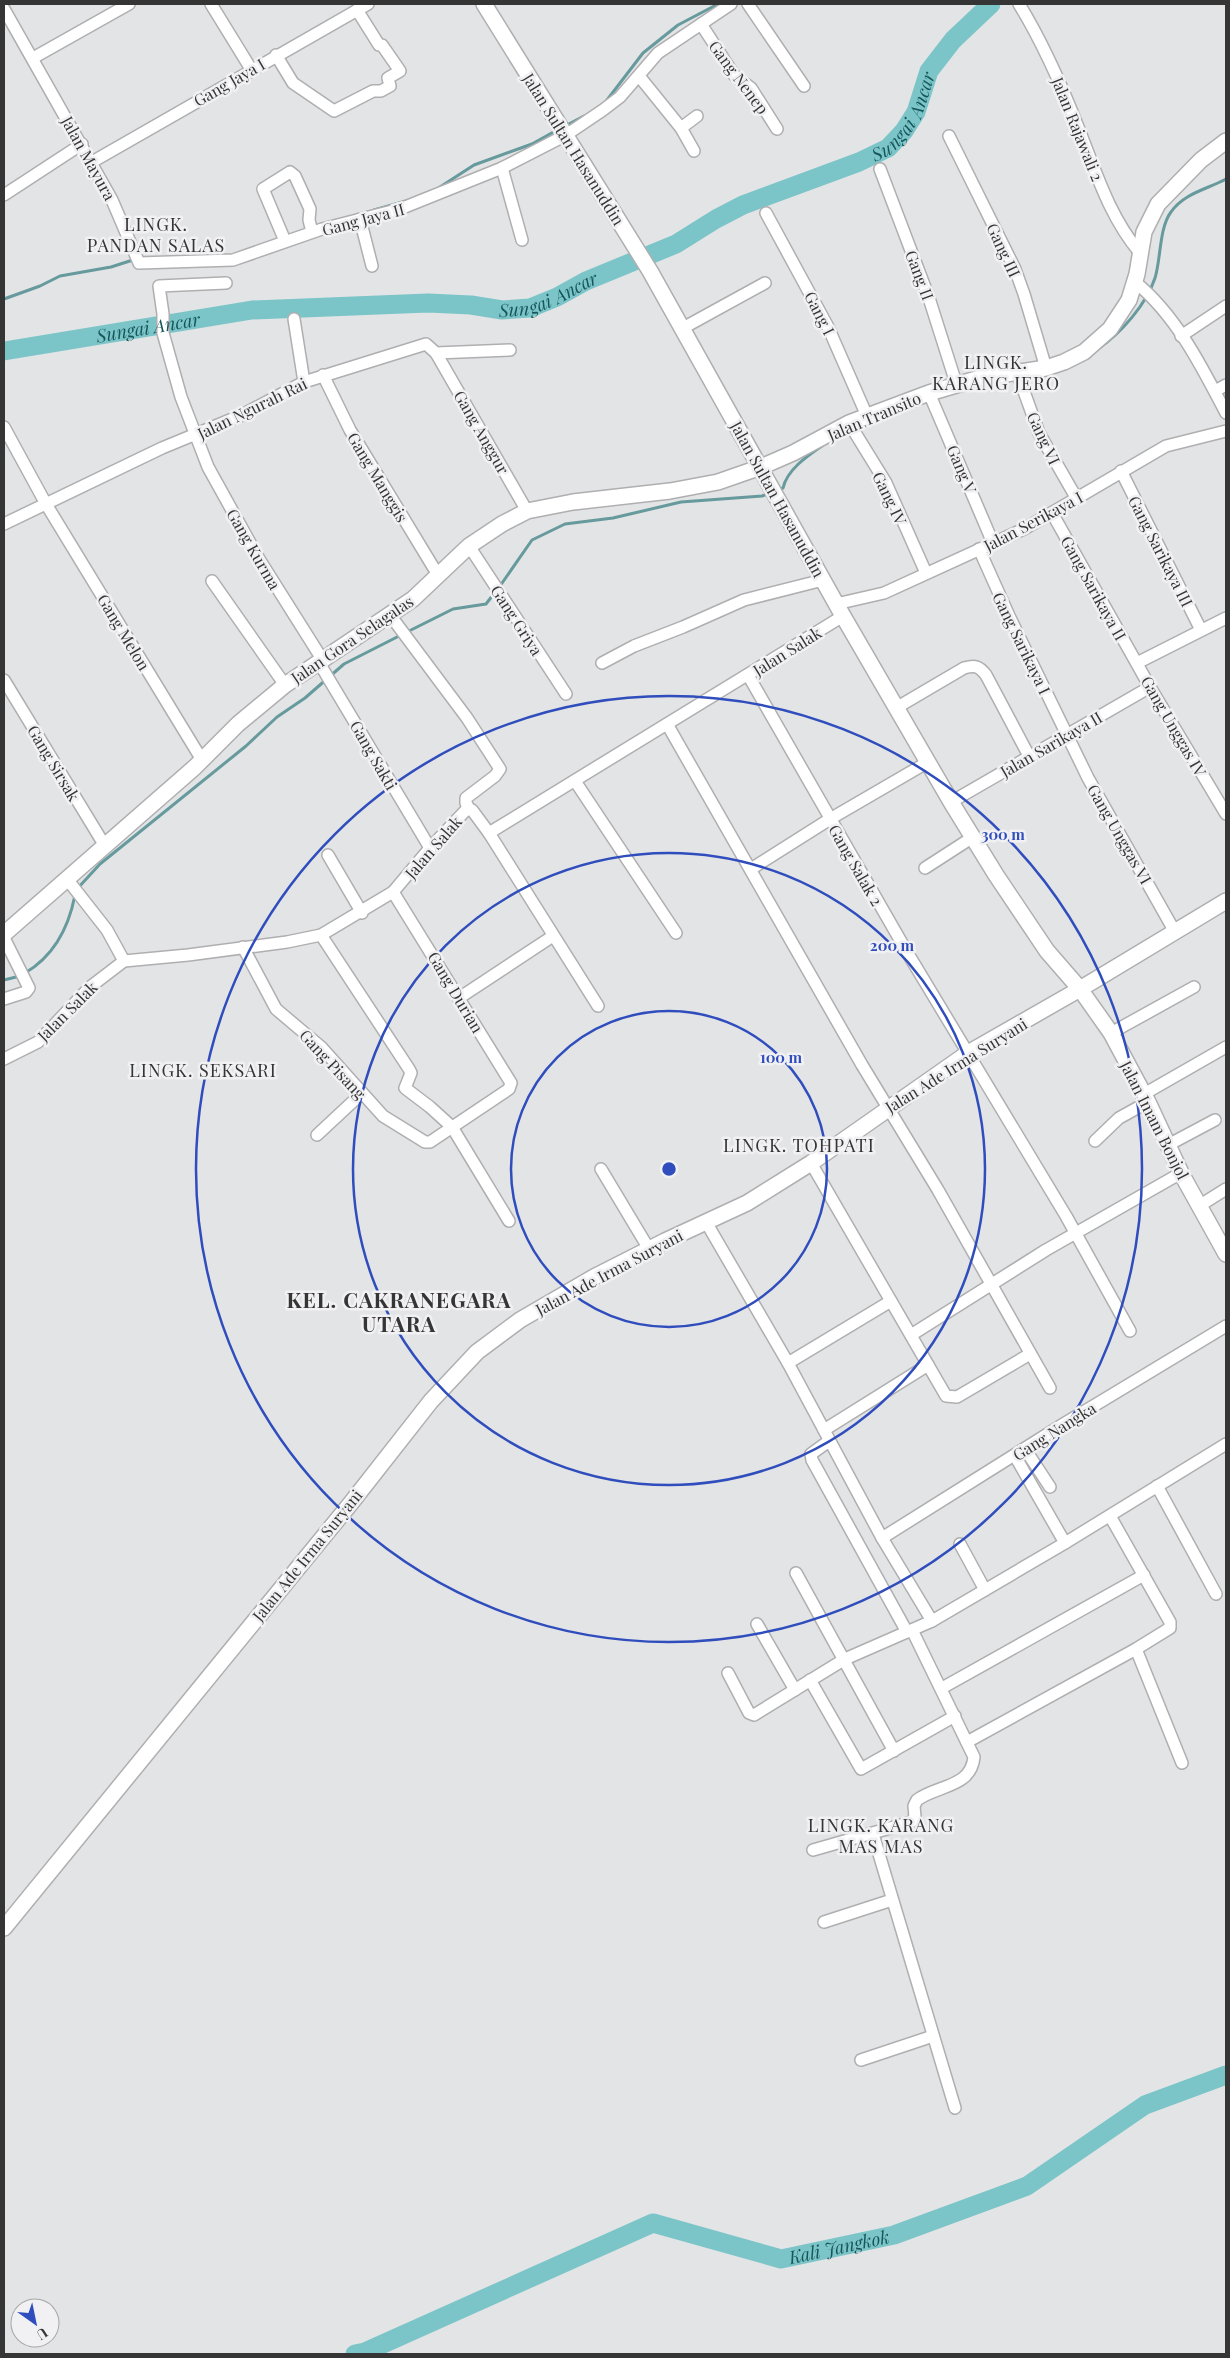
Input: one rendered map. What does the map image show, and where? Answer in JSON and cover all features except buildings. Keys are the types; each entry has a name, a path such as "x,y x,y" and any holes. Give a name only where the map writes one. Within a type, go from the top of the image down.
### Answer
{"street":[{"path":"33,58 129,4"},
{"path":"211,4 251,69"},
{"name":"Gang Jaya I","path":"92,162 251,69 368,4"},
{"name":"Jalan Sultan Hasanuddin","path":"484,4 650,271 761,467 839,610 973,837 1050,956 1080,989"},
{"name":"Gang Jaya II","path":"140,260 233,260 284,237 311,228 400,209 502,168 564,133 620,97 658,53 731,4"},
{"path":"748,4 804,86"},
{"name":"Jalan Rajawali 2","path":"1019,4 1045,48 1106,201 1126,235 1140,253"},
{"name":"Jalan Mayura","path":"4,9 92,162 140,260"},
{"path":"276,55 293,83 334,111 345,107 372,91 381,91 390,86 388,78 400,71 379,44 357,10"},
{"name":"Gang Nenep","path":"701,24 734,75 751,88 777,129"},
{"path":"639,76 680,128 694,151"},
{"path":"680,128 697,116"},
{"name":"Gang III","path":"949,136 1015,269 1046,368"},
{"name":"Jalan Transito","path":"761,467 850,428 867,416 931,398 956,383 1018,376 1074,358 1102,337 1123,310 1138,284 1140,253 1148,222 1164,196 1202,160 1226,142"},
{"path":"4,195 82,144"},
{"path":"502,168 522,240"},
{"name":"Gang II","path":"880,168 928,298 956,383"},
{"path":"284,237 263,188 290,172 295,176 310,209 311,228"},
{"name":"Gang I","path":"766,213 820,312 867,416"},
{"path":"360,219 372,266"},
{"name":"Gang Kurma","path":"226,283 160,286 163,314 162,330 181,397 208,467 233,514 321,664"},
{"path":"683,328 765,283"},
{"path":"1138,284 1154,300 1181,336 1215,391 1226,413"},
{"path":"1181,336 1226,306"},
{"path":"294,319 304,382"},
{"name":"Jalan Ngurah Rai","path":"4,524 162,448 196,435 265,403 304,382 323,375 426,344 436,353 510,350"},
{"name":"Gang Anggur","path":"436,353 527,511"},
{"name":"Gang Manggis","path":"323,375 350,430 438,575"},
{"name":"Gang VI","path":"1018,376 1039,433 1077,499"},
{"path":"1215,391 1226,385"},
{"name":"Gang V","path":"931,398 993,543"},
{"name":"Gang Melon","path":"4,427 46,504 202,760"},
{"name":"Gang IV","path":"850,428 886,483 926,573"},
{"name":"Jalan Serikaya I","path":"839,610 884,593 993,543 1077,499 1121,471 1166,446 1226,431"},
{"name":"Jalan Gora Selagalas","path":"4,934 70,882 105,846 284,684 394,620 413,598 469,546 502,524 527,511 573,502 679,489 718,482 761,467"},
{"name":"Gang Sarikaya III","path":"1121,471 1201,630"},
{"name":"Gang Sarikaya II","path":"1052,513 1137,663"},
{"name":"Gang Griya","path":"469,546 566,694"},
{"name":"Gang Sarikaya I","path":"979,549 1006,611 1067,736"},
{"path":"602,663 634,646 744,600 823,580"},
{"path":"212,581 284,684"},
{"name":"Jalan Salak","path":"4,1058 31,1047 44,1037 90,987 124,961 287,942 321,935 393,892 430,848 469,809 472,810 489,834 748,675 839,610"},
{"path":"1137,663 1226,618"},
{"path":"394,620 467,718 500,769 495,776 466,798 469,809"},
{"name":"Gang Unggas IV","path":"1137,663 1150,687 1222,797 1226,814"},
{"name":"Gang Sakti","path":"321,664 430,848"},
{"path":"896,708 964,668 980,667 1029,756"},
{"name":"Gang Salak 2","path":"748,675 830,819 1075,1234 1130,1331"},
{"name":"Gang Sirsak","path":"4,680 105,846"},
{"name":"Jalan Sarikaya II","path":"952,802 1150,687"},
{"path":"667,724 888,1107 934,1182 1050,1388"},
{"name":"Gang Unggas VI","path":"1067,736 1100,801 1175,932"},
{"path":"751,870 830,819 928,762"},
{"path":"575,781 676,933"},
{"path":"489,834 598,1006"},
{"path":"925,868 973,837"},
{"path":"328,855 362,912"},
{"path":"70,882 107,930 124,961"},
{"name":"Gang Durian","path":"393,892 512,1086 506,1092 452,1127"},
{"name":"Jalan Ade Irma Suryani","path":"4,1928 351,1503 425,1408 460,1368 497,1336 542,1306 594,1277 747,1203 811,1163 888,1107 968,1053 1080,989 1226,901"},
{"path":"321,935 409,1069 411,1073 405,1088 452,1127 509,1222"},
{"path":"459,998 553,936"},
{"path":"4,938 29,988 26,992 4,999"},
{"name":"Gang Pisang","path":"243,947 276,1009 321,1047 361,1094 383,1116 423,1141 430,1142 452,1127"},
{"path":"1110,1033 1194,987"},
{"name":"Jalan Imam Bonjol","path":"1080,989 1110,1033 1146,1098 1181,1173 1226,1254"},
{"path":"1095,1141 1119,1118 1146,1098 1226,1047"},
{"path":"317,1135 361,1094"},
{"path":"1168,1145 1215,1120"},
{"path":"811,1163 945,1395 952,1398 1030,1354"},
{"path":"601,1169 649,1249"},
{"path":"911,1335 991,1284 1181,1173"},
{"path":"1199,1206 1226,1189"},
{"path":"706,1222 788,1363 882,1538 932,1621"},
{"path":"788,1363 891,1301"},
{"name":"Gang Nangka","path":"882,1538 1226,1326"},
{"path":"824,1430 928,1365"},
{"path":"814,1850 912,1822 915,1816 914,1806 917,1800 958,1782 966,1776 971,1768 974,1757 942,1688 812,1460 811,1454 830,1441"},
{"path":"728,1673 751,1715 845,1659 932,1621 1110,1516 1226,1444"},
{"path":"1025,1449 1050,1487"},
{"path":"1015,1456 1065,1543"},
{"path":"1157,1486 1216,1594"},
{"path":"967,1742 1167,1632 1170,1625 1110,1516"},
{"path":"960,1544 985,1590"},
{"path":"796,1573 894,1751"},
{"path":"942,1688 1144,1576"},
{"path":"757,1624 795,1690"},
{"path":"1136,1649 1182,1763"},
{"path":"810,1680 859,1768 863,1769 955,1716"},
{"path":"873,1834 955,2108"},
{"path":"824,1922 892,1900"},
{"path":"861,2060 933,2036"}],"waterway":[{"path":"607,100 643,53 678,25 718,4"},
{"name":"Sungai Ancar","path":"4,351 252,310 428,303 471,305 502,310 530,308 557,297 586,281 676,244 743,205 859,162 888,148 904,131 916,112 929,71 953,40 991,4"},
{"path":"565,126 584,116"},
{"path":"440,187 474,165 532,144 557,130"},
{"path":"1098,349 1124,327 1146,298 1155,278 1164,226 1171,212 1189,196 1226,179"},
{"path":"374,210 406,201"},
{"path":"4,299 40,286 60,276 111,267 136,259"},
{"path":"1033,377 1046,375"},
{"path":"857,429 885,417"},
{"path":"836,438 851,432"},
{"path":"778,490 783,488 793,469 822,446"},
{"path":"500,586 532,540 565,524 613,518 681,502 762,496 770,493"},
{"path":"407,632 453,609 486,604 496,591"},
{"path":"77,889 100,864 246,746 277,717 305,698 344,664 401,635"},
{"path":"25,973 44,958 59,939 69,918 75,895"},
{"path":"4,980 20,976"},
{"name":"Kali Jangkok","path":"355,2354 365,2352 653,2223 781,2259 894,2235 1027,2186 1145,2105 1226,2075"}],"district":[{"name":"LINGK. PANDAN SALAS","path":"156,234"},
{"name":"LINGK. KARANG JERO","path":"996,372"},
{"name":"LINGK. SEKSARI","path":"203,1070"},
{"name":"LINGK. TOHPATI","path":"799,1145"},
{"name":"KEL. CAKRANEGARA UTARA","path":"399,1311"},
{"name":"LINGK. KARANG MAS MAS","path":"881,1835"}]}
